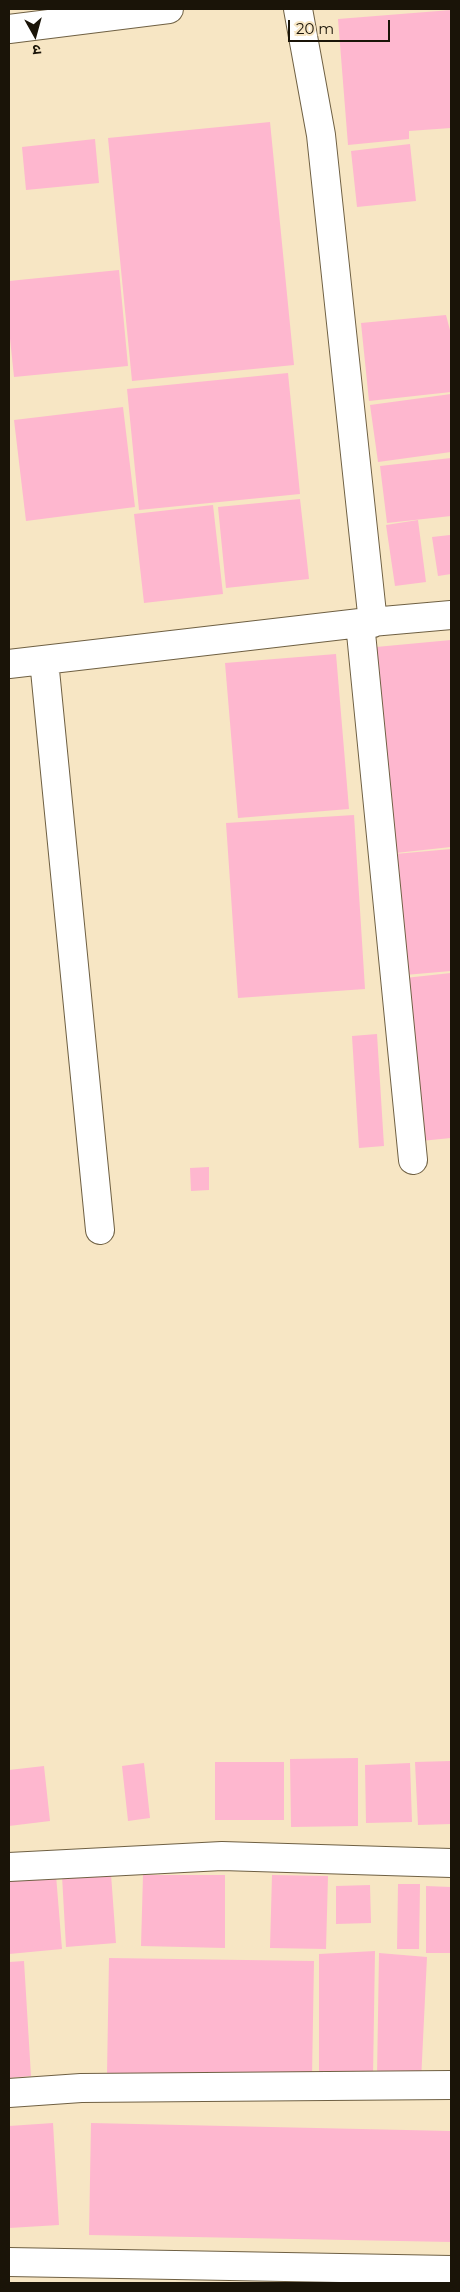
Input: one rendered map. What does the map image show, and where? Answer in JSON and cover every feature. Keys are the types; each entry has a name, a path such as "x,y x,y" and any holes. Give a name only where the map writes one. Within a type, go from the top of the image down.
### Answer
{"street":[{"path":"9,29 169,9"},
{"path":"298,9 321,135 413,1160"},
{"path":"9,664 451,615"},
{"path":"44,660 100,1230"},
{"path":"9,1867 222,1856 451,1863"},
{"path":"9,2093 81,2088 451,2085"},
{"path":"9,2262 451,2270"}],"building":[{"path":"451,10 451,128 409,131 409,139 348,145 338,19"},
{"path":"270,122 294,365 132,381 108,138"},
{"path":"95,139 99,183 26,190 22,147"},
{"path":"410,144 416,201 357,207 351,151"},
{"path":"119,270 128,366 14,377 9,329 9,281"},
{"path":"446,315 451,334 451,392 369,401 361,323"},
{"path":"288,373 300,494 139,510 127,389"},
{"path":"451,394 451,452 378,462 370,405"},
{"path":"123,407 135,507 26,521 14,420"},
{"path":"451,458 451,516 387,523 380,466"},
{"path":"300,499 309,579 226,588 218,507"},
{"path":"213,505 223,594 144,603 134,514"},
{"path":"418,520 426,582 395,586 386,525"},
{"path":"450,535 451,574 438,576 432,537"},
{"path":"451,640 451,847 396,853 376,647"},
{"path":"336,654 349,809 238,818 225,663"},
{"path":"354,815 365,989 238,998 226,823"},
{"path":"451,849 451,971 405,975 395,854"},
{"path":"451,973 451,1138 421,1141 405,978"},
{"path":"377,1034 384,1146 359,1148 352,1036"},
{"path":"209,1167 209,1190 191,1191 190,1168"},
{"path":"358,1758 358,1826 291,1827 290,1759"},
{"path":"451,1761 451,1824 418,1825 415,1762"},
{"path":"215,1762 284,1762 284,1820 215,1820"},
{"path":"144,1763 150,1818 128,1821 122,1766"},
{"path":"410,1763 412,1822 366,1823 365,1765"},
{"path":"44,1766 50,1821 9,1826 9,1770"},
{"path":"111,1874 116,1943 66,1947 62,1876"},
{"path":"56,1875 62,1949 9,1954 9,1879"},
{"path":"143,1875 225,1875 225,1948 141,1946"},
{"path":"272,1875 328,1876 326,1949 270,1948"},
{"path":"398,1884 420,1884 419,1949 397,1949"},
{"path":"370,1885 371,1923 336,1924 336,1886"},
{"path":"426,1886 451,1887 451,1953 426,1953"},
{"path":"375,1951 373,2077 319,2076 319,1954"},
{"path":"379,1953 427,1957 421,2081 377,2077"},
{"path":"109,1958 314,1961 312,2077 107,2074"},
{"path":"24,1961 31,2076 9,2078 9,1962"},
{"path":"53,2123 59,2225 9,2228 9,2126"},
{"path":"91,2123 451,2131 451,2242 89,2235"}]}
